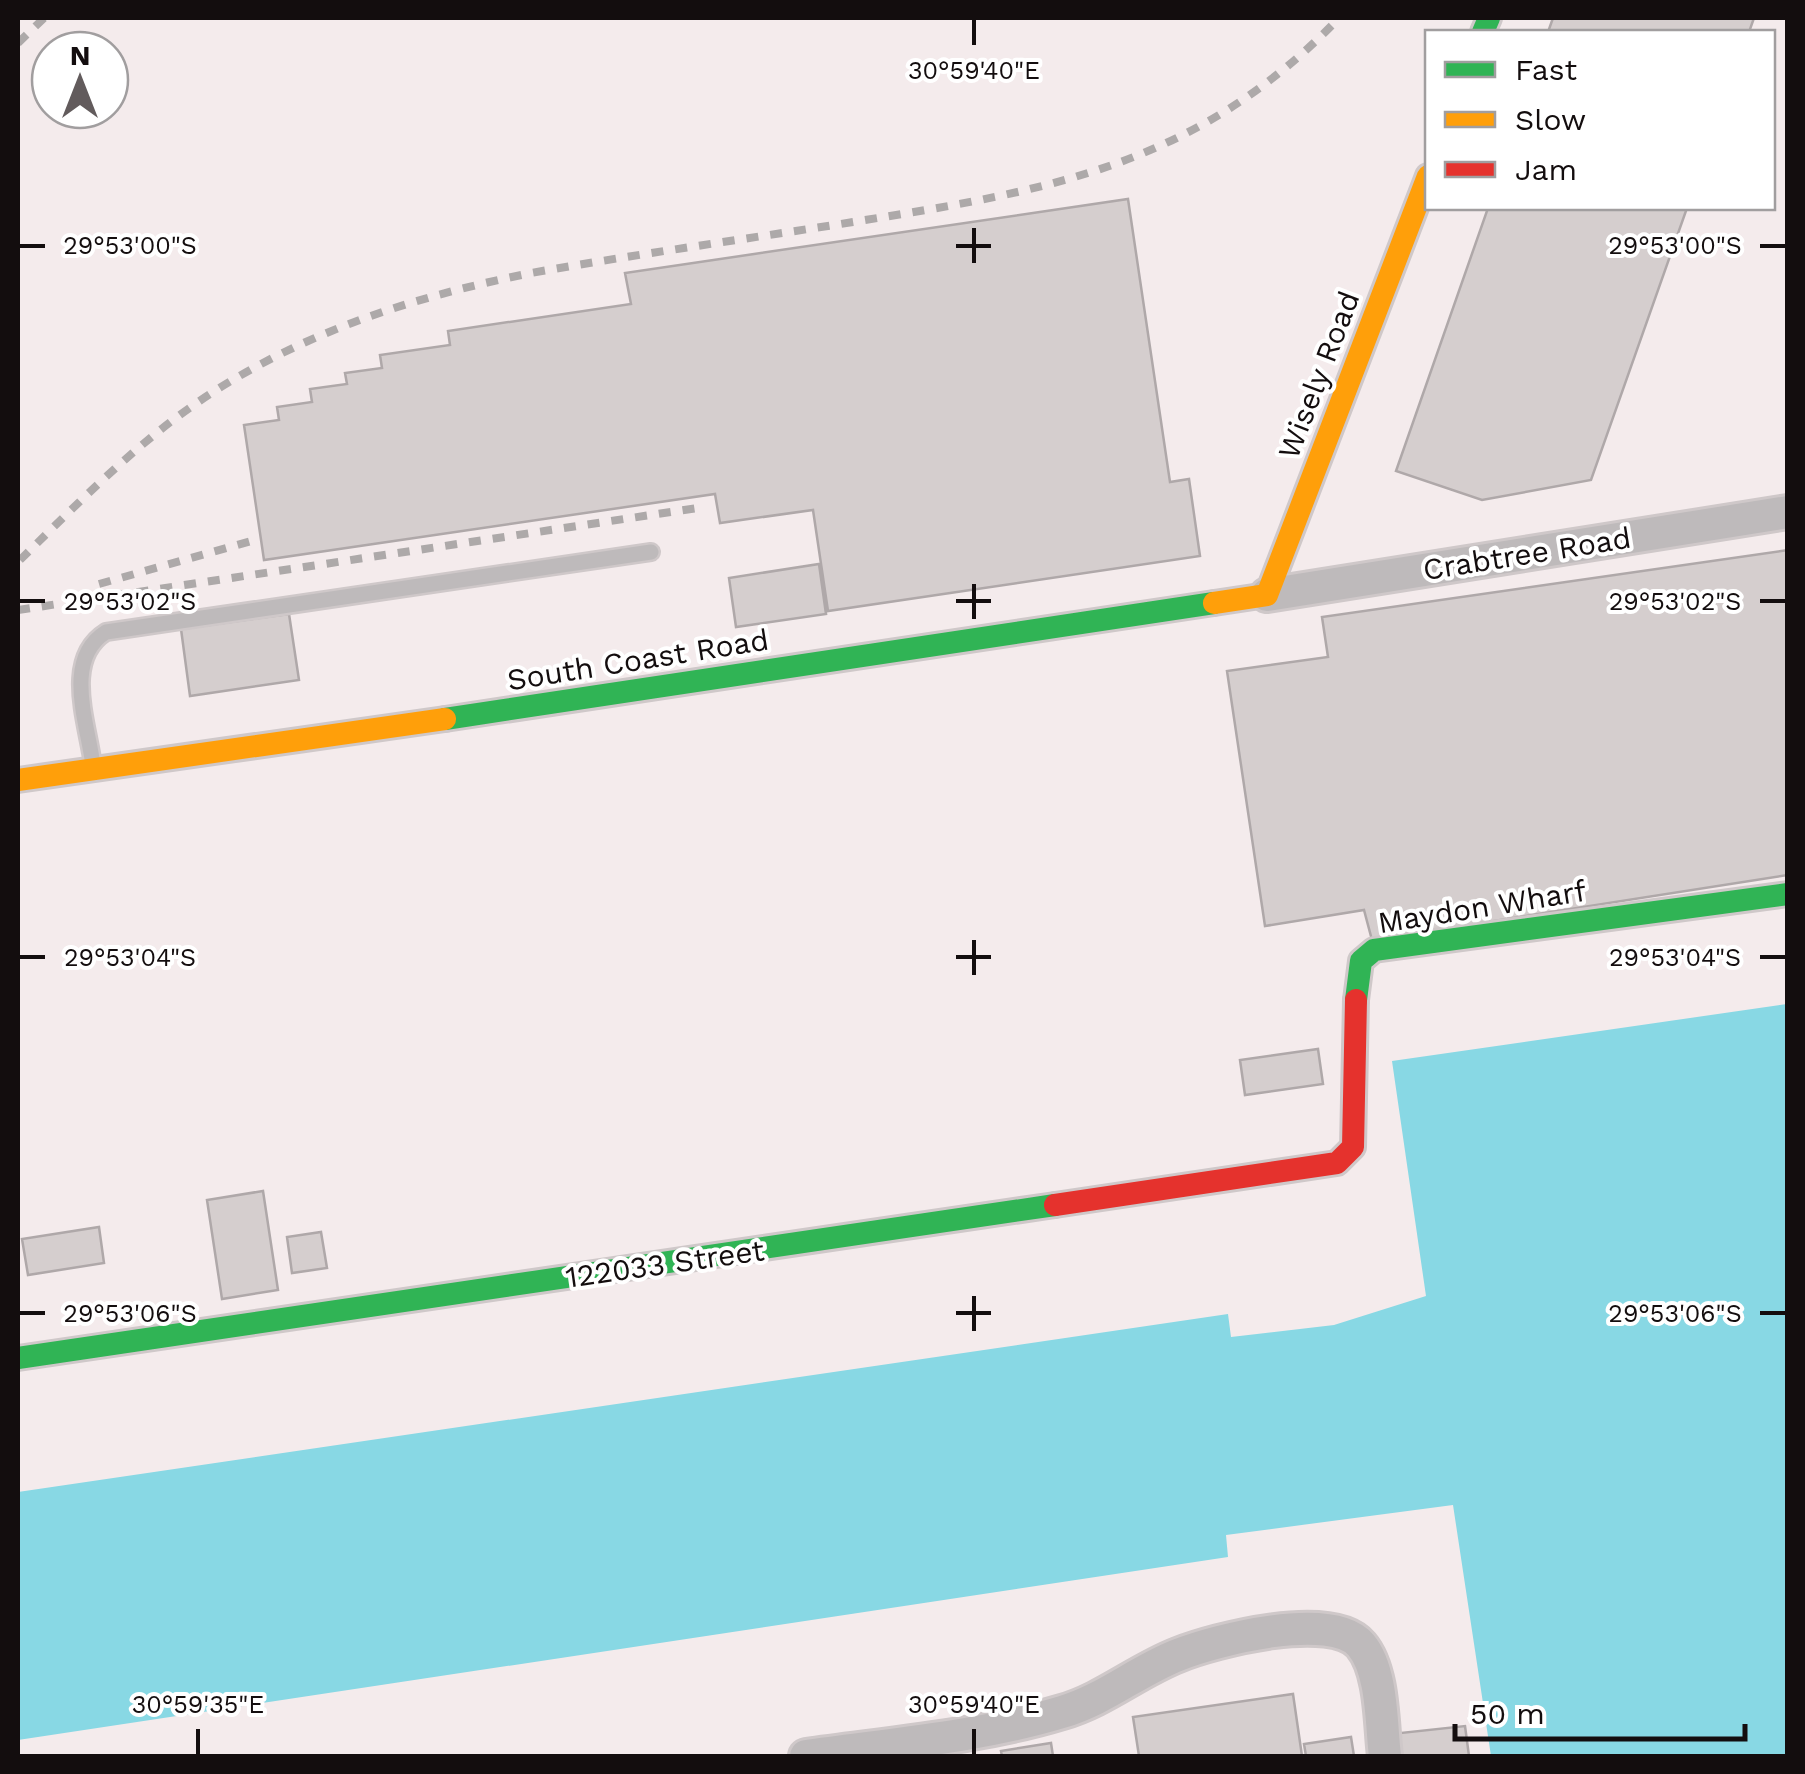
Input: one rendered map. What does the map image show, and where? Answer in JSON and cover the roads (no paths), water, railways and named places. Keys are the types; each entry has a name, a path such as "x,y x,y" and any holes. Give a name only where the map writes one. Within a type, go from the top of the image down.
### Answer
{"street":[{"name":"Wisely Road","path":"1268,595 1425,184"},
{"name":"Crabtree Road","path":"1268,595 1788,512"},
{"name":"South Coast Road","path":"18,780 1268,595"},
{"name":"Maydon Wharf","path":"1313,1170 1337,1163 1353,1147 1356,980 1361,961 1374,950 1788,894"},
{"name":"122033 Street","path":"18,1358 1313,1170"},
{"path":"806,1756 1010,1726 1065,1712 1179,1654 1302,1628 1346,1635 1361,1645 1371,1667 1385,1756"}],"lane":[{"path":"94,769 81,658 90,642 106,632 651,552"}],"water":[{"path":"1787,1004 1787,1756 1491,1756 1453,1505 1226,1535 1228,1557 18,1740 18,1492 1228,1314 1231,1337 1334,1325 1426,1296 1392,1061"}],"railway":[{"path":"18,43 44,18"},
{"path":"20,560 113,470 173,420 256,367 343,326 436,296 531,273 923,210 1054,183 1115,164 1174,139 1230,108 1285,68 1339,18"},
{"path":"18,610 704,507"},
{"path":"99,584 255,540"}]}
